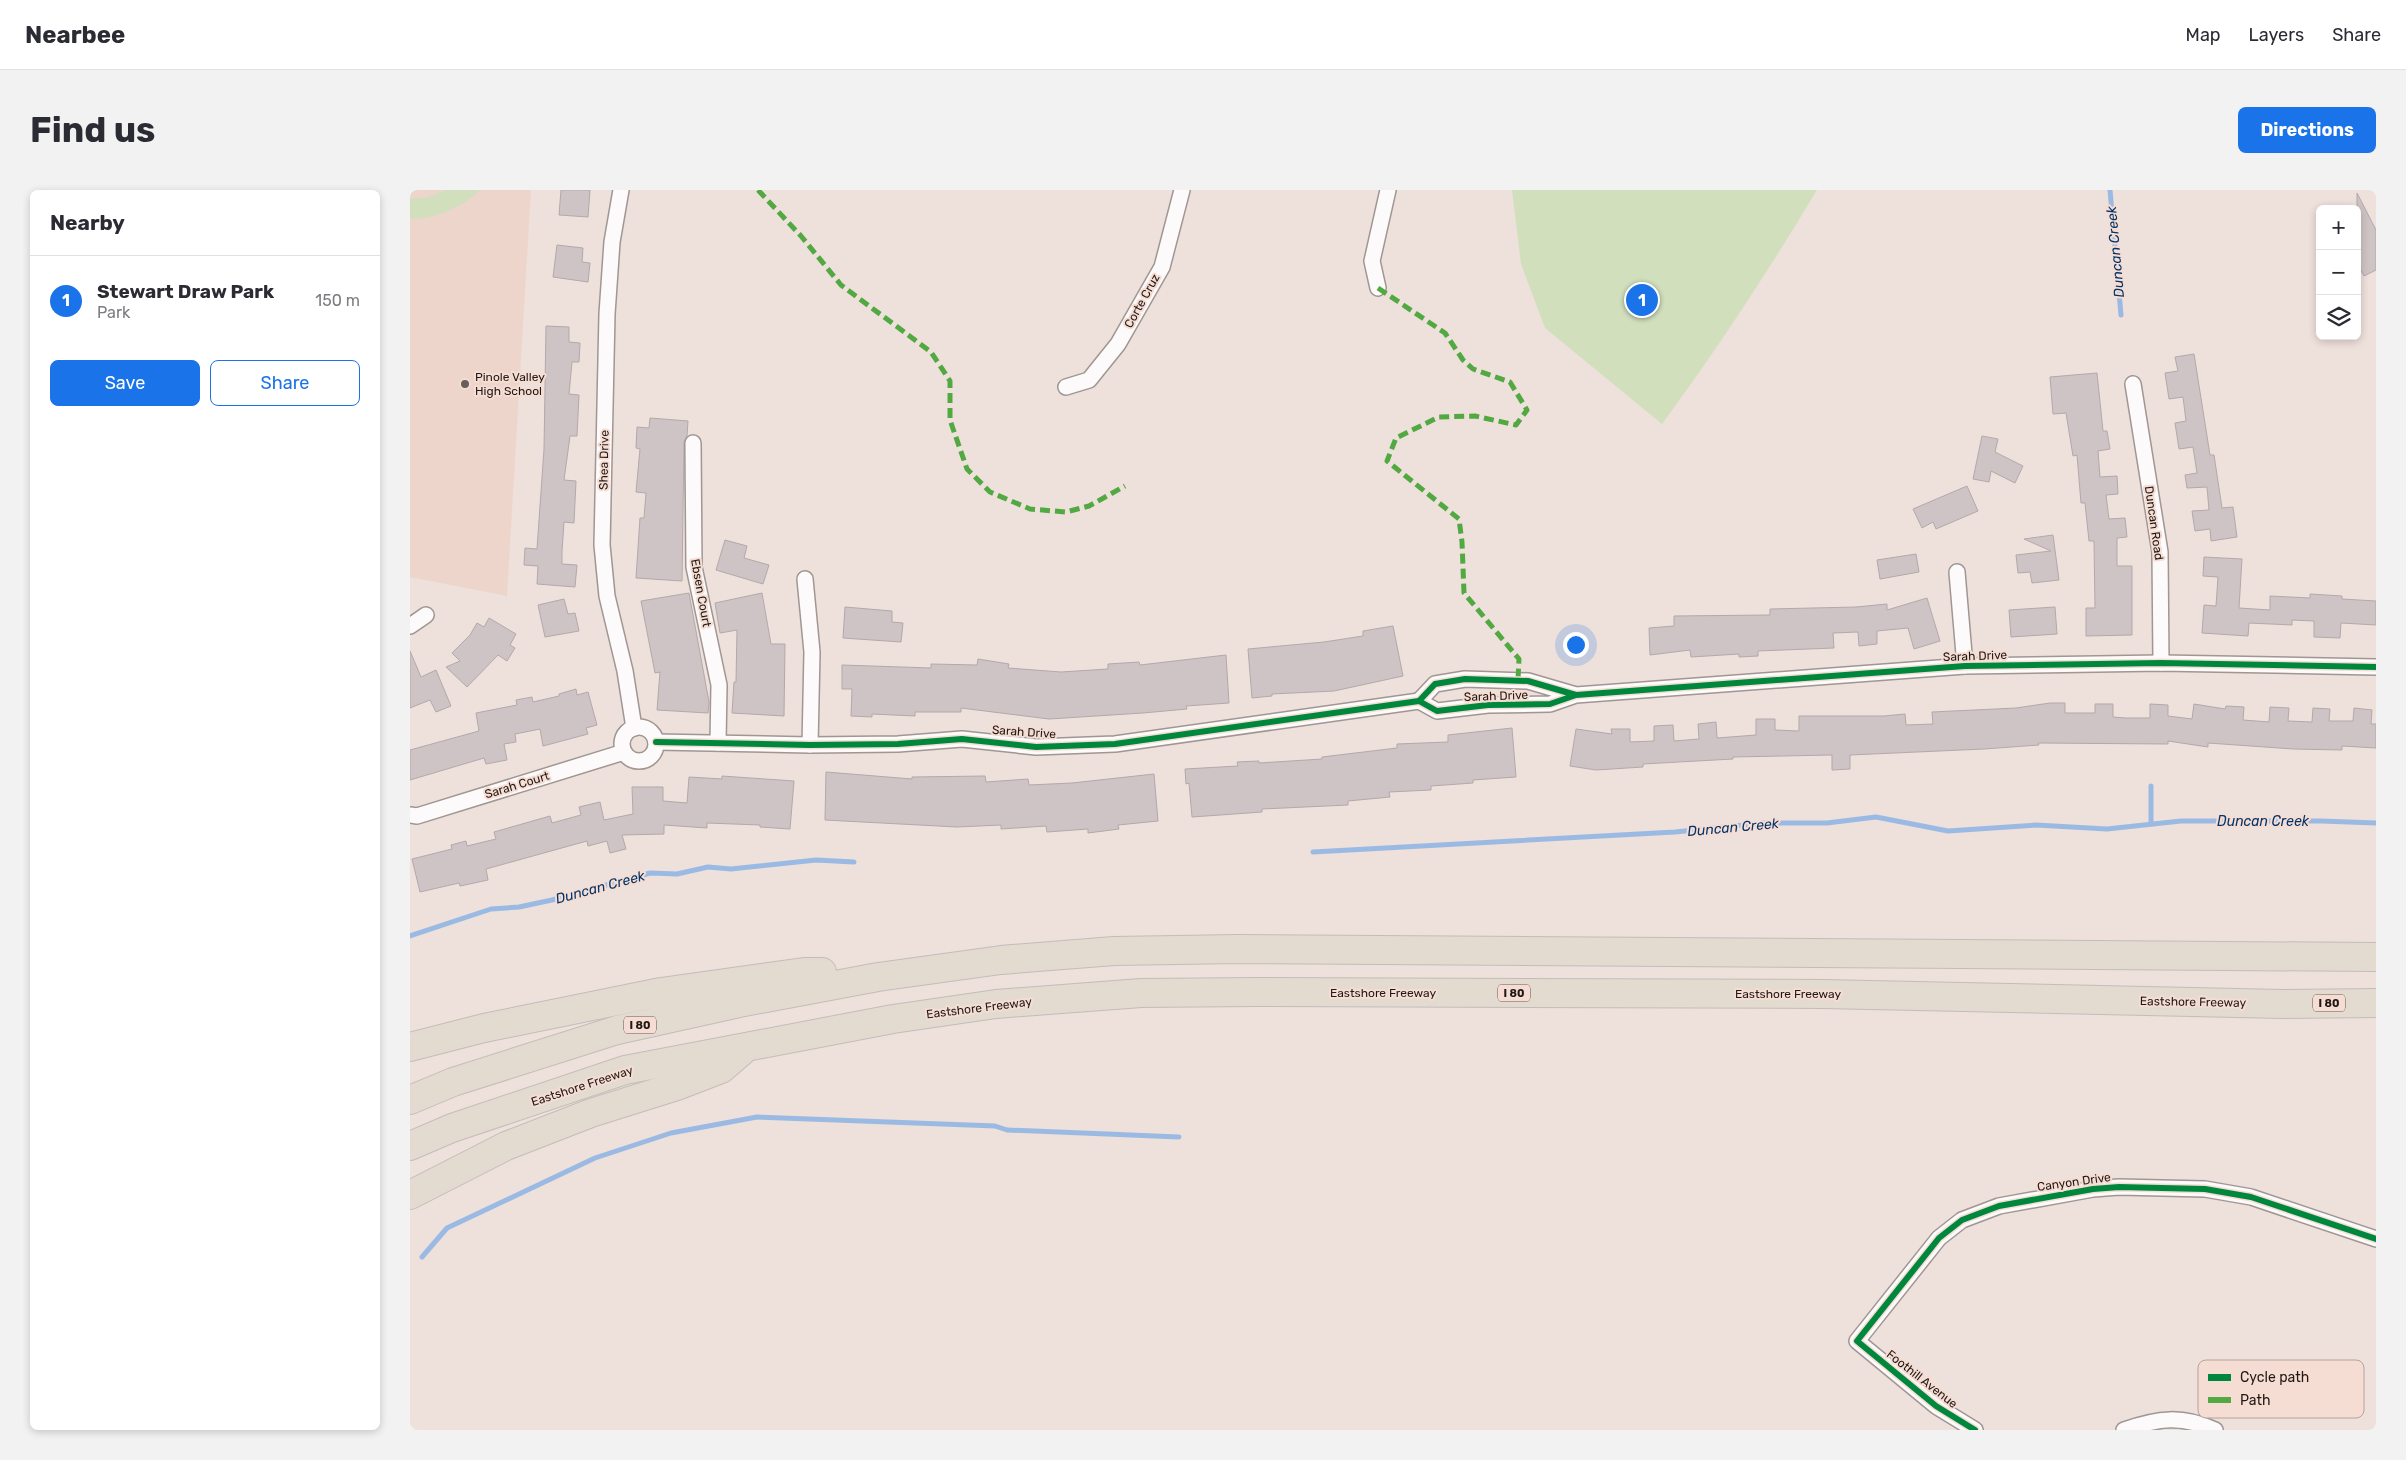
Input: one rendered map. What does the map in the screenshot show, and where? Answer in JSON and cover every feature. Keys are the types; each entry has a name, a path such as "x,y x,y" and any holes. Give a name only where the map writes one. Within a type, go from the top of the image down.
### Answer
{"highway":[{"name":"I 80","path":"410,1100 453,1082 617,1030 739,1003 878,977 1002,960 1105,952 1228,949 2376,957"},
{"path":"410,1047 492,1026 661,992 804,972 843,972 878,977"},
{"name":"Eastshore Freeway","path":"410,1146 452,1128 625,1070 893,1019 996,1004 1141,993 1823,994 2282,1004 2376,1003"},
{"path":"2282,1004 2337,1018 2376,1018"},
{"path":"410,1195 506,1146 591,1113 677,1086 721,1068 749,1046"}],"street":[{"name":"Shea Drive","path":"621,190 612,242 607,314 602,545 607,596 625,672 634,728"},
{"name":"Corte Cruz","path":"1066,387 1089,380 1118,344 1162,267 1182,190"},
{"path":"1378,288 1372,261 1388,190"},
{"name":"Duncan Road","path":"2133,384 2160,552 2161,663"},
{"name":"Ebsen Court","path":"693,443 694,567 719,685 718,743"},
{"path":"1957,572 1965,666"},
{"path":"805,578 812,652 810,746"},
{"path":"410,626 426,615"},
{"name":"Sarah Drive","path":"656,742 810,746 898,744 962,738 1036,747 1115,744 1419,701 1437,711 1488,705 1550,704 1576,695 1965,666 2161,663 2376,667"},
{"name":"Sarah Drive","path":"1419,701 1435,684 1465,679 1528,682 1576,695"},
{"path":"634,728 644,728 652,733 656,742 654,753 644,760 632,760 624,752 623,738 634,728"},
{"name":"Sarah Court","path":"410,815 417,816 624,752"},
{"name":"Canyon Drive","path":"1857,1341 1939,1238 1962,1220 1999,1206 2093,1189 2119,1187 2205,1189 2250,1197 2376,1239"},
{"name":"Foothill Avenue","path":"1857,1341 1936,1406 1975,1430"},
{"path":"2124,1430 2151,1420 2165,1419 2184,1421 2215,1430"}],"shaded area":[{"name":"Pinole Valley High School","path":"410,190 531,190 507,596 410,577"}],"green space":[{"path":"446,190 480,190 465,202 439,215 410,219 410,199 429,197"},
{"path":"1512,190 1817,190 1743,309 1662,424 1545,328 1521,264"}],"building":[{"path":"561,190 590,190 588,217 559,215"},
{"path":"2357,193 2376,230 2376,270 2364,276 2361,270 2361,205 2357,205"},
{"path":"557,245 583,248 582,262 590,263 588,282 553,277"},
{"path":"546,326 569,327 569,342 580,343 579,362 572,362 569,394 579,395 577,436 570,436 564,480 576,481 574,523 564,522 562,551 562,564 577,565 575,587 537,584 538,566 524,565 525,548 537,549 544,449"},
{"path":"2194,354 2210,455 2214,455 2222,508 2233,507 2237,537 2211,541 2210,529 2195,531 2192,511 2209,510 2207,487 2187,488 2185,475 2197,473 2193,447 2179,449 2175,423 2186,421 2183,397 2169,399 2165,373 2178,371 2175,357"},
{"path":"2097,373 2103,431 2107,431 2110,449 2098,451 2100,477 2117,476 2118,494 2106,495 2109,519 2125,518 2127,537 2117,538 2117,566 2132,566 2132,635 2086,636 2086,608 2095,608 2094,541 2089,541 2085,503 2081,503 2077,455 2073,456 2066,413 2053,414 2050,377"},
{"path":"650,418 688,421 687,436 684,443 682,581 636,578 640,518 644,518 646,493 636,492 640,449 636,448 637,427 649,428"},
{"path":"1982,436 1998,439 1995,452 2023,466 2015,483 1991,471 1989,482 1973,479"},
{"path":"1967,486 1978,511 1936,529 1933,522 1922,528 1913,509"},
{"path":"2053,535 2059,580 2032,583 2030,572 2018,573 2016,555 2051,551 2024,539"},
{"path":"725,540 747,546 744,558 769,565 763,584 716,570"},
{"path":"1916,554 1919,572 1880,579 1877,560"},
{"path":"2204,557 2242,559 2239,608 2270,610 2270,596 2310,598 2310,594 2342,596 2342,599 2376,601 2376,625 2341,623 2340,638 2314,637 2314,621 2292,620 2292,625 2249,623 2248,636 2202,633 2204,605 2216,606 2218,577 2203,576"},
{"path":"689,593 709,702 708,713 657,710 660,672 655,673 641,601"},
{"path":"762,593 771,644 785,644 784,716 732,713 734,682 736,682 737,630 720,633 715,603"},
{"path":"1927,598 1940,641 1914,649 1908,628 1877,631 1877,644 1859,646 1858,632 1833,633 1834,648 1758,651 1758,656 1739,657 1739,654 1691,657 1690,650 1650,655 1649,628 1674,626 1674,616 1770,615 1770,609 1856,607 1887,604 1887,610"},
{"path":"564,599 568,614 575,613 579,631 545,637 538,605"},
{"path":"845,607 892,611 892,622 903,623 901,642 843,638"},
{"path":"2055,607 2057,634 2011,637 2009,610"},
{"path":"489,618 516,634 510,645 515,648 507,661 498,655 467,687 446,667 460,661 452,653 470,635 477,623 484,627"},
{"path":"1393,626 1403,676 1334,691 1272,694 1272,696 1252,698 1248,649 1324,642 1363,636 1363,631"},
{"path":"410,651 421,677 436,670 451,706 436,712 430,700 410,708"},
{"path":"1226,655 1229,703 1186,706 1187,709 1143,713 1049,719 961,708 961,712 915,712 915,716 872,714 872,717 851,716 852,689 842,689 842,665 931,668 931,664 977,665 978,659 1009,664 1008,668 1061,672 1108,669 1108,664 1139,662 1140,665"},
{"path":"576,689 577,695 588,692 597,725 586,728 588,734 543,746 540,729 515,734 516,742 504,744 507,760 486,764 484,758 410,780 410,750 479,731 476,713 517,705 516,700 532,697 533,702 559,696 559,694"},
{"path":"2050,703 2065,703 2065,713 2095,713 2095,704 2113,704 2113,717 2125,718 2150,718 2150,704 2168,705 2168,716 2192,719 2194,704 2225,709 2226,706 2244,707 2243,720 2269,722 2270,707 2289,708 2288,721 2312,722 2313,708 2330,709 2329,721 2353,721 2354,708 2372,710 2371,724 2376,724 2376,748 2342,746 2342,750 2293,749 2208,743 2208,747 2168,741 2168,744 2038,743 2039,745 1984,749 1850,755 1850,769 1832,770 1832,755 1733,757 1733,759 1643,764 1643,767 1596,770 1570,766 1576,729 1612,734 1611,729 1630,729 1630,742 1654,741 1654,726 1673,725 1674,741 1699,739 1698,724 1716,722 1717,738 1756,735 1756,719 1775,719 1775,730 1799,731 1799,716 1884,716 1905,714 1906,725 1933,724 1932,712 2016,708"},
{"path":"1512,728 1516,777 1473,780 1473,783 1431,786 1431,790 1389,792 1390,797 1348,801 1348,805 1262,809 1262,812 1192,817 1189,783 1186,784 1185,769 1238,766 1237,762 1259,761 1259,763 1322,759 1322,757 1397,748 1397,744 1448,742 1448,735"},
{"path":"826,772 912,779 912,777 985,776 986,782 1028,779 1029,785 1072,783 1154,774 1158,821 1118,825 1119,829 1088,833 1088,829 1047,832 1046,826 1001,829 1001,825 957,827 825,820"},
{"path":"722,776 794,781 790,829 760,827 760,825 707,823 707,828 664,825 664,834 622,835 626,849 610,853 607,841 588,846 587,841 486,869 488,880 460,886 459,883 420,892 412,859 452,849 451,845 466,841 467,846 496,839 494,832 550,816 552,823 581,815 579,807 600,802 604,820 633,814 632,787 663,787 663,801 687,803 689,777 722,779"}],"waterway":[{"name":"Duncan Creek","path":"2110,190 2121,315"},
{"name":"Duncan Creek","path":"2151,786 2151,824"},
{"name":"Duncan Creek","path":"1313,852 1675,832 1763,823 1827,823 1876,817 1948,831 2036,825 2107,829 2181,821 2376,823"},
{"name":"Duncan Creek","path":"410,936 491,909 519,907 552,900 650,873 677,874 708,867 731,869 816,860 854,862"},
{"path":"422,1257 447,1228 595,1158 671,1133 757,1117 995,1126 1007,1130 1179,1137"}],"marked path":[{"path":"758,190 801,236 841,285 931,352 950,381 950,420 967,469 990,492 1030,509 1066,512 1089,506 1125,486"},
{"path":"1378,288 1445,333 1463,360 1473,369 1510,382 1527,410 1516,425 1475,416 1439,417 1396,438 1387,461 1459,519 1464,593 1519,659 1518,680"}],"cycle path":[{"path":"1576,695 1528,681 1465,679 1435,684 1419,701 1437,711 1488,705 1550,704 1576,695 1965,666 2161,663 2376,667"},
{"path":"656,742 810,745 898,744 962,739 1036,747 1115,744 1419,701"},
{"path":"1975,1430 1936,1406 1857,1341 1939,1238 1962,1220 1999,1206 2093,1189 2119,1187 2205,1189 2251,1197 2376,1239"}],"place":[{"name":"Stewart Draw Park","path":"1642,300"},
{"name":"Pinole Valley High School","path":"465,384"}]}
